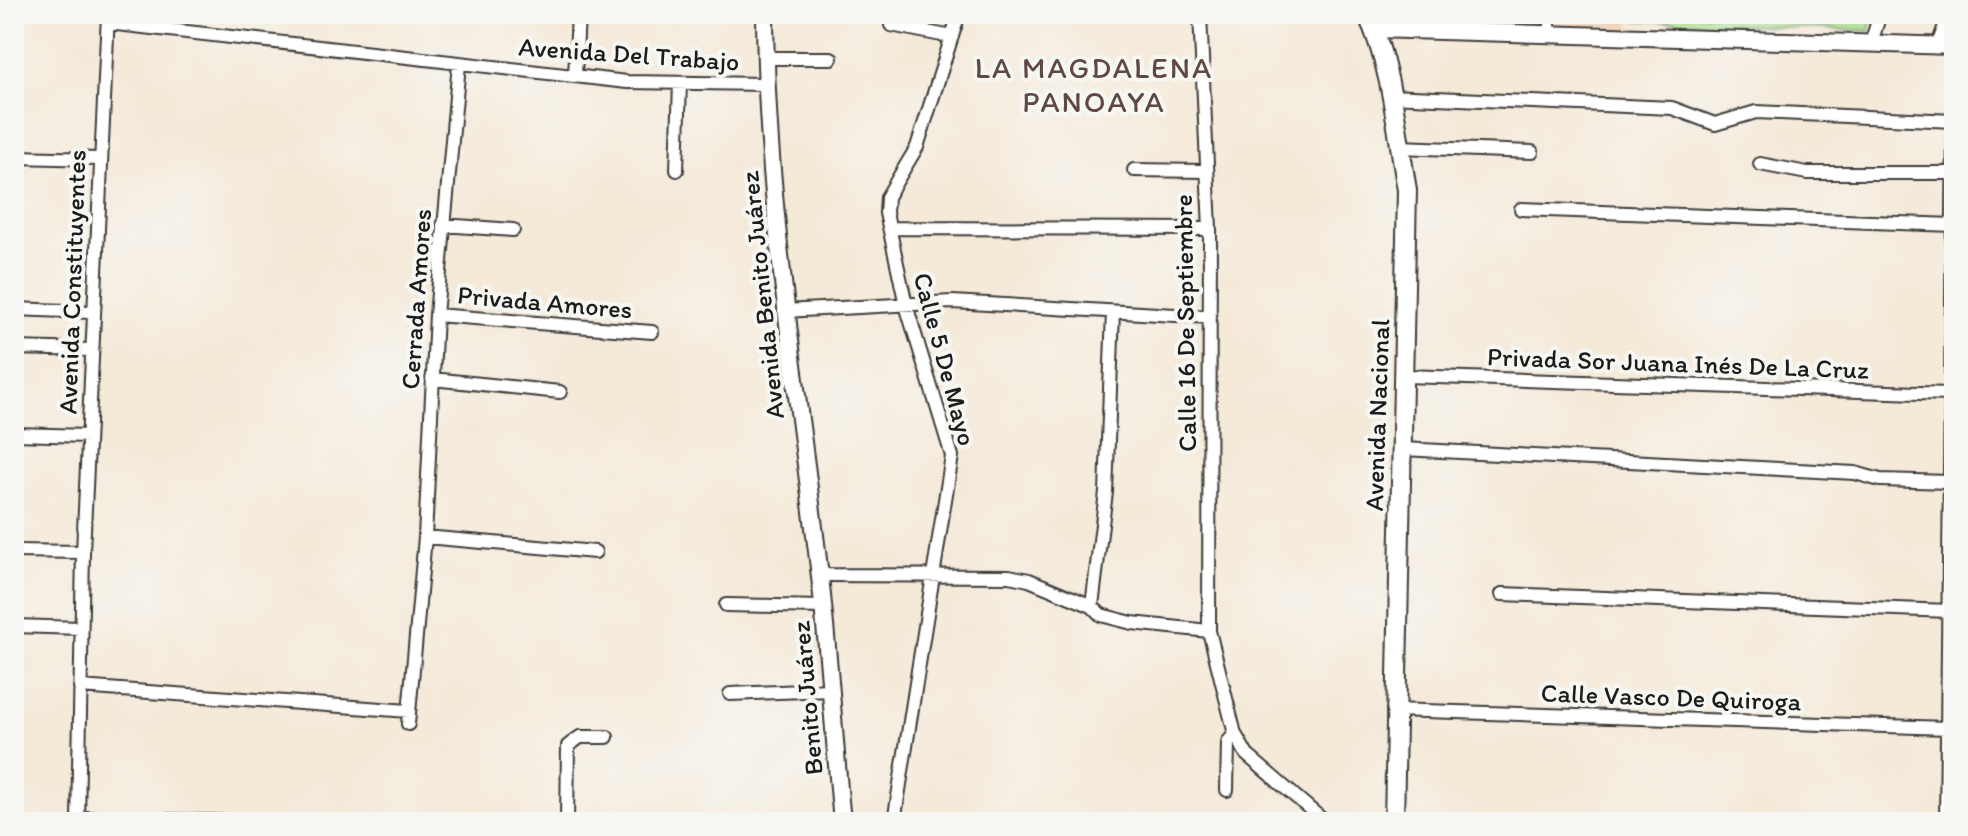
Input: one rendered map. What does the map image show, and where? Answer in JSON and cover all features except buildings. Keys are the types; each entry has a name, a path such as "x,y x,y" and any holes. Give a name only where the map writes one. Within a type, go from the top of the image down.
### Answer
{"main road":[{"name":"Avenida Nacional","path":"1371,21 1407,190 1405,376 1393,710 1394,822"}],"street":[{"path":"575,76 578,14"},
{"name":"Avenida Benito Juárez","path":"765,14 765,84 784,311 820,570"},
{"name":"Calle 5 De Mayo","path":"894,822 952,456 906,305 890,228 887,197 917,147 959,14"},
{"name":"Calle 16 De Septiembre","path":"1200,14 1210,229 1209,631 1235,734"},
{"path":"1550,14 1550,32"},
{"path":"1871,43 1880,14"},
{"path":"1371,21 1453,21 1550,32 1946,45 1949,14"},
{"name":"Avenida Del Trabajo","path":"108,18 575,76 680,83 765,84"},
{"name":"Avenida Constituyentes","path":"78,820 83,552 108,18"},
{"path":"891,25 952,37"},
{"path":"765,58 831,58"},
{"name":"Cerrada Amores","path":"80,687 409,718 425,537 436,315 459,64"},
{"path":"677,170 680,83"},
{"path":"1389,96 1672,108 1715,124 1756,112 1954,124 1953,334 1949,394 1952,445 1951,710 1946,822"},
{"path":"1399,147 1532,152"},
{"path":"14,157 99,159"},
{"path":"1760,164 1807,173 1953,173"},
{"path":"1134,170 1205,171"},
{"path":"1521,209 1953,225"},
{"path":"443,225 513,230"},
{"path":"890,228 1210,229"},
{"path":"784,311 952,302 1210,317"},
{"path":"14,309 92,312"},
{"path":"1092,606 1106,492 1113,312"},
{"name":"Privada Amores","path":"436,315 652,332"},
{"path":"14,348 91,350"},
{"name":"Privada Sor Juana Inés De La Cruz","path":"1405,376 1949,394"},
{"path":"432,379 560,392"},
{"path":"14,434 88,436"},
{"path":"1403,449 1839,472 1880,480 1950,482"},
{"path":"425,537 595,552"},
{"path":"14,551 83,552"},
{"path":"820,570 826,575 1009,576 1029,580 1092,606 1101,615 1132,623 1209,631"},
{"name":"Benito Juárez","path":"820,570 842,822"},
{"path":"1502,594 1950,611"},
{"path":"726,605 823,607"},
{"path":"14,626 81,628"},
{"path":"730,694 830,690"},
{"name":"Calle Vasco De Quiroga","path":"1393,710 1948,728"},
{"path":"1227,790 1228,742 1235,734 1247,755 1325,822"},
{"path":"567,822 568,746 572,739 607,737"},
{"path":"78,820 246,822"}],"shaded area":[{"path":"1496,14 1631,14 1631,34 1495,30"}],"green space":[{"path":"1635,14 1871,14 1870,31 1635,20"}],"district":[{"name":"LA MAGDALENA PANOAYA","path":"1094,85"}]}
